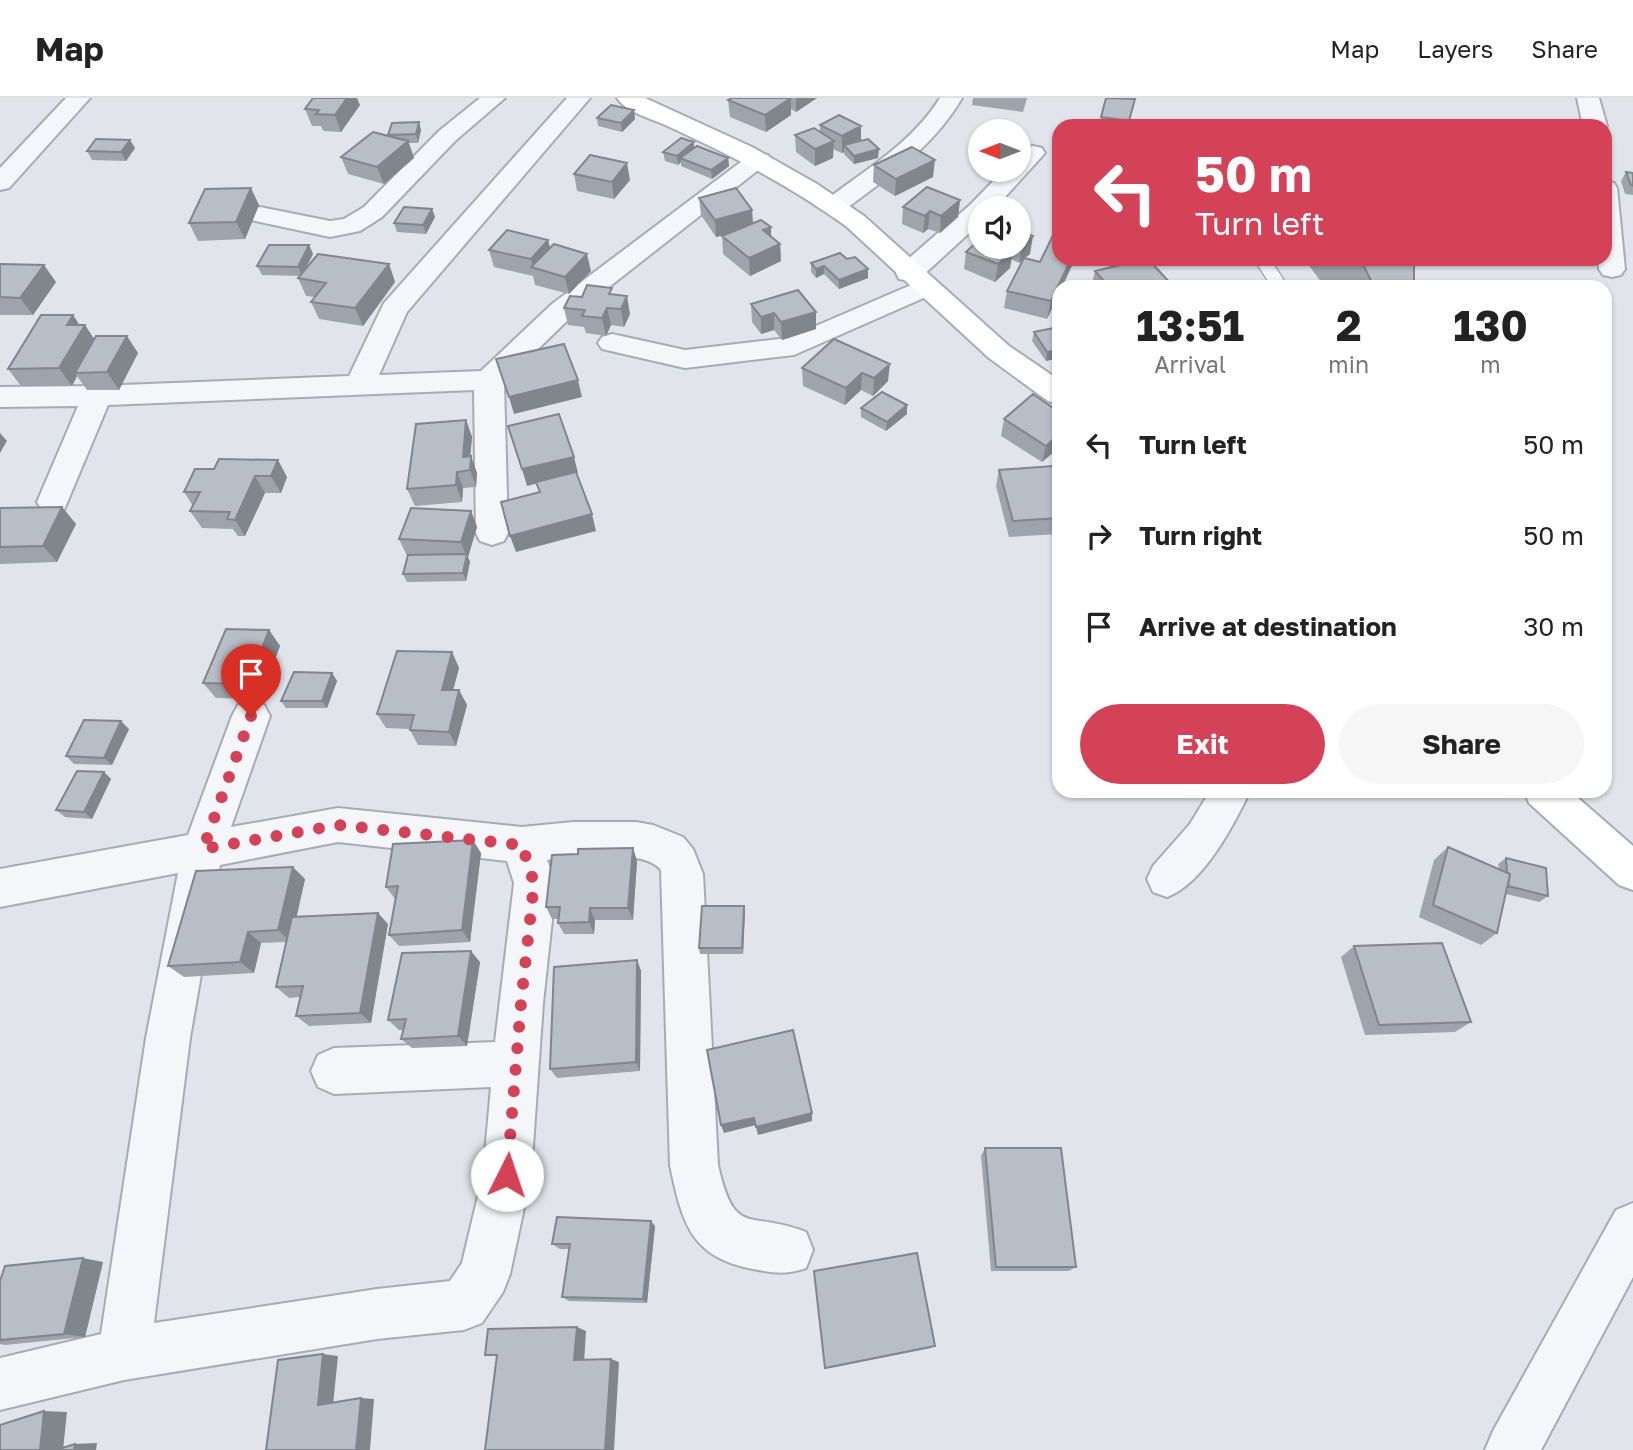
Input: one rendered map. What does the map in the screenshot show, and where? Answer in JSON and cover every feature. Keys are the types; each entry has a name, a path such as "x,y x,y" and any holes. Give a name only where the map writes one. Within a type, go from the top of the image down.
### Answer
{"main road":[{"path":"628,98 668,120 759,160 834,206 855,221 999,352 1052,389"},
{"path":"1551,798 1633,872"}],"street":[{"path":"0,184 79,98"},
{"path":"260,215 330,229 351,226 373,212 447,136 494,98"},
{"path":"360,385 394,309 579,98"},
{"path":"834,206 917,142 944,112 951,98"},
{"path":"1588,98 1593,119"},
{"path":"993,196 1033,153"},
{"path":"0,397 97,396 489,380 562,310 759,160"},
{"path":"612,343 685,359 794,346 917,280 968,223"},
{"path":"349,254 351,226"},
{"path":"489,380 492,533"},
{"path":"53,502 97,396"},
{"path":"124,1354 168,1038 203,849 251,716"},
{"path":"1167,879 1204,836 1227,798"},
{"path":"0,888 338,825 522,845 565,840 646,841 666,847 679,860 683,874 694,1165 703,1208 720,1234 746,1245 788,1250"},
{"path":"0,1384 124,1354 377,1314 464,1305 485,1274 507,1175 534,883 522,845"},
{"path":"334,1071 516,1064"},
{"path":"1512,1450 1633,1227"}],"building":[{"path":"313,98 347,98 335,115 316,114 319,110 305,109"},
{"path":"791,98 765,115 728,100"},
{"path":"1106,98 1135,99 1130,119 1101,117"},
{"path":"611,105 634,110 621,123 597,118"},
{"path":"839,115 861,126 842,136 820,125"},
{"path":"419,122 416,134 388,135 392,123"},
{"path":"814,128 834,141 815,149 795,135"},
{"path":"373,132 408,141 377,167 341,157"},
{"path":"681,138 694,142 677,156 663,152"},
{"path":"96,139 130,140 121,152 87,151"},
{"path":"868,139 879,149 854,156 844,145"},
{"path":"697,146 728,158 711,170 680,158"},
{"path":"912,147 935,160 896,179 874,165"},
{"path":"590,155 627,163 612,182 574,174"},
{"path":"1626,172 1633,173 1633,186 1631,185"},
{"path":"927,187 960,200 941,216 930,211 925,216 903,207"},
{"path":"251,188 236,222 189,223 205,189"},
{"path":"736,188 752,210 715,220 699,198"},
{"path":"404,207 432,209 423,225 394,223"},
{"path":"761,220 771,227 763,230 780,244 749,258 722,236"},
{"path":"507,230 548,240 531,259 489,250"},
{"path":"1052,237 1052,266 1068,266 1061,280 1052,280 1051,301 1007,291 1023,259 1040,262"},
{"path":"554,244 587,254 565,277 531,267"},
{"path":"269,245 309,245 298,267 257,266"},
{"path":"840,253 847,259 855,257 868,269 839,280 824,266 816,269 811,263"},
{"path":"318,254 389,264 355,308 311,302 326,283 298,278"},
{"path":"985,259 1004,259 998,264"},
{"path":"0,264 44,265 20,298 0,297"},
{"path":"1116,266 1154,266 1167,280 1103,280 1095,271"},
{"path":"1363,266 1414,266 1414,280 1371,280"},
{"path":"587,285 612,288 609,294 627,296 621,309 607,308 602,318 582,316 585,310 564,308 570,296 582,297"},
{"path":"798,290 816,312 781,322 774,313 761,317 751,304"},
{"path":"41,315 73,315 67,325 85,325 59,368 8,369"},
{"path":"1052,328 1052,351 1047,352 1034,332"},
{"path":"96,336 127,336 107,372 75,373"},
{"path":"834,339 890,364 874,378 862,373 846,388 802,368"},
{"path":"564,344 578,380 509,397 496,359"},
{"path":"882,392 907,405 887,422 861,408"},
{"path":"1033,394 1052,407 1052,440 1046,446 1004,419"},
{"path":"559,414 574,457 522,469 508,426"},
{"path":"466,420 463,457 471,456 470,470 457,472 456,485 407,489 416,424"},
{"path":"219,459 278,460 271,476 255,476 235,520 227,519 230,512 190,511 200,492 184,492 195,469 214,469"},
{"path":"1052,466 1052,518 1013,521 999,470"},
{"path":"576,472 592,514 510,536 501,502 540,492 536,482"},
{"path":"62,507 43,546 0,547 0,508"},
{"path":"411,508 471,511 461,542 399,539"},
{"path":"467,554 463,573 403,574 408,555"},
{"path":"226,629 269,630 248,684 203,683"},
{"path":"397,651 452,652 442,690 459,690 449,732 410,730 414,715 377,714"},
{"path":"294,672 332,673 322,701 281,701"},
{"path":"84,720 121,721 104,758 66,756"},
{"path":"77,771 104,772 84,812 56,810"},
{"path":"473,840 462,930 389,935 398,886 386,887 393,844"},
{"path":"1448,847 1510,874 1497,933 1433,905"},
{"path":"633,848 628,908 590,908 589,922 558,923 560,907 546,907 552,855 578,854 578,849"},
{"path":"1506,858 1546,868 1548,896 1508,886 1510,874 1507,872"},
{"path":"293,867 278,930 248,932 240,962 168,966 196,871"},
{"path":"702,906 744,906 742,948 699,948"},
{"path":"378,913 360,1013 296,1016 303,986 276,987 292,917"},
{"path":"1442,943 1471,1022 1379,1025 1354,946"},
{"path":"471,951 458,1036 401,1039 406,1019 388,1020 402,953"},
{"path":"637,960 636,1062 550,1069 554,967"},
{"path":"793,1030 812,1113 756,1127 754,1118 721,1125 707,1050"},
{"path":"985,1148 1061,1148 1076,1267 996,1267"},
{"path":"557,1217 651,1221 643,1299 562,1297 570,1244 552,1244"},
{"path":"917,1253 935,1346 825,1368 814,1271"},
{"path":"83,1258 64,1334 0,1340 0,1281 5,1266"},
{"path":"577,1327 574,1360 611,1359 605,1450 485,1450 497,1355 485,1355 488,1329"},
{"path":"323,1354 318,1405 361,1398 356,1450 266,1450 278,1360"},
{"path":"44,1411 40,1450 0,1450 0,1425"},
{"path":"75,1444 74,1450 56,1450"}],"route":[{"path":"251,716 203,849 338,825 522,845 534,883 507,1175"}]}
